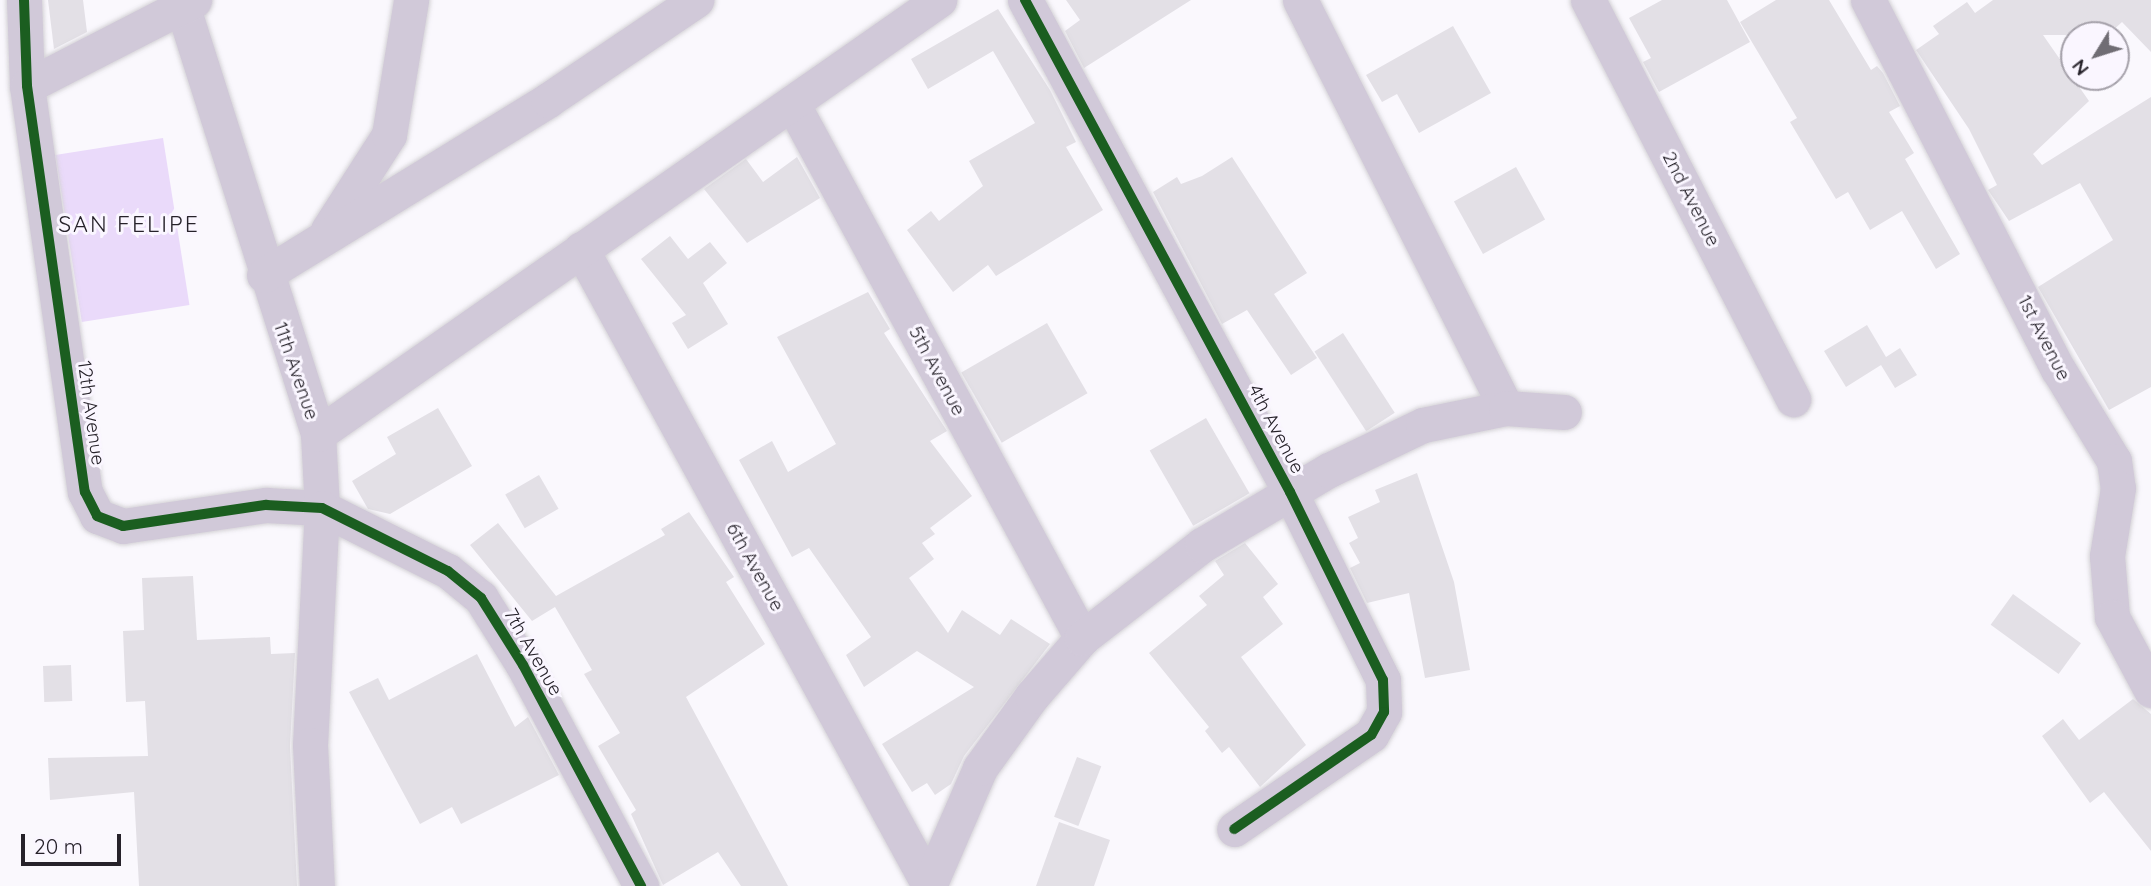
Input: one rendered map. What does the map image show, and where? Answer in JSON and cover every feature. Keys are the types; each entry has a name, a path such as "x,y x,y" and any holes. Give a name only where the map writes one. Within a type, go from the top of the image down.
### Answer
{"street":[{"name":"12th Avenue","path":"24,0 27,86 85,492 97,516 123,526 266,505 322,508"},
{"path":"322,239 389,135 411,0"},
{"path":"264,275 696,0"},
{"path":"318,434 939,0"},
{"name":"4th Avenue","path":"1025,0 1290,492 1383,680 1384,712 1371,735 1342,761 1234,829"},
{"path":"1300,0 1506,408"},
{"name":"2nd Avenue","path":"1588,0 1793,399"},
{"name":"1st Avenue","path":"1868,0 2058,369 2114,461 2118,488 2107,556 2112,617 2151,690"},
{"path":"27,86 188,4"},
{"name":"11th Avenue","path":"188,4 264,275 318,434 322,508 311,691 317,886"},
{"name":"5th Avenue","path":"792,103 1082,638"},
{"name":"6th Avenue","path":"581,249 929,885"},
{"path":"929,885 979,768 1082,638 1202,545 1290,492 1423,425 1506,408 1564,412"},
{"name":"7th Avenue","path":"322,508 411,550 481,598 641,886"}],"shaded area":[{"path":"163,138 189,305 82,322 55,155"}],"building":[{"path":"48,0 83,0 87,32 54,49"},
{"path":"1066,0 1191,0 1084,68 1065,31 1080,20"},
{"path":"1662,0 1727,0 1750,42 1659,92 1643,62 1651,58 1629,18"},
{"path":"1776,0 1829,0 1871,70 1877,66 1883,73 1900,106 1889,112 1914,153 1905,159 1960,254 1936,269 1902,211 1870,230 1848,192 1836,199 1790,122 1797,118 1740,22"},
{"path":"1993,0 2151,0 2151,52 2130,30 2130,21 2060,21 2060,35 2043,35 2060,59 2060,91 2082,91 2089,101 2033,154 2042,165 2151,97 2151,387 2109,410 2038,287 2113,240 2080,183 2009,221 1988,190 1997,185 1969,129 1916,50 1939,34 1933,26 1967,2 1975,13"},
{"path":"998,9 1050,90 1076,142 1066,147 1103,210 996,276 988,265 953,292 907,230 931,211 939,221 983,186 969,161 1035,123 993,51 928,89 911,59"},
{"path":"1453,26 1491,93 1419,133 1397,94 1382,102 1366,75"},
{"path":"797,157 820,198 747,243 704,189 746,159 763,182"},
{"path":"1232,157 1307,273 1274,294 1317,358 1291,375 1247,310 1222,324 1153,192 1177,177 1181,184 1202,176"},
{"path":"1516,167 1545,219 1483,254 1454,201"},
{"path":"670,236 688,259 710,242 727,263 703,283 728,324 688,349 672,323 686,315 641,259"},
{"path":"868,292 890,329 884,333 947,431 930,441 972,496 930,528 935,534 922,543 934,559 909,578 948,633 962,610 1000,635 1011,619 1050,644 964,756 951,784 935,795 927,783 912,792 882,744 974,687 917,651 864,687 846,655 871,637 809,548 792,557 739,460 772,441 788,472 836,444 777,337"},
{"path":"1047,323 1088,393 1002,443 961,373"},
{"path":"1867,325 1886,357 1900,348 1917,375 1895,388 1881,365 1846,387 1824,351"},
{"path":"1343,333 1395,413 1366,431 1314,352"},
{"path":"438,408 472,466 390,514 368,509 352,481 396,454 387,437"},
{"path":"1206,418 1250,493 1193,526 1150,450"},
{"path":"1417,473 1454,582 1470,670 1425,678 1409,593 1367,603 1350,568 1360,563 1349,543 1358,538 1348,517 1380,502 1375,490"},
{"path":"539,475 558,509 525,528 505,494"},
{"path":"689,512 734,577 726,582 765,644 686,697 788,886 741,886 718,852 663,885 631,814 636,810 598,746 620,733 584,674 592,670 555,607 532,621 470,545 498,523 556,596 665,535 661,529"},
{"path":"1245,543 1278,584 1263,597 1283,624 1241,657 1306,745 1260,787 1229,747 1222,753 1205,731 1209,727 1149,653 1207,605 1199,596 1224,575 1215,561"},
{"path":"193,576 197,640 270,637 271,654 295,653 290,746 297,886 139,886 134,792 50,800 48,758 148,756 145,701 126,702 123,631 144,630 142,578"},
{"path":"2013,594 2081,643 2059,674 1991,625"},
{"path":"477,654 515,727 528,717 559,775 461,824 452,807 420,824 349,692 378,678 389,700"},
{"path":"71,665 72,701 44,702 43,666"},
{"path":"2133,699 2151,714 2151,851 2104,792 2090,803 2042,736 2063,719 2079,740"},
{"path":"1077,757 1101,766 1078,826 1054,817"},
{"path":"1059,822 1110,840 1094,886 1036,886"}],"cycle path":[{"path":"24,0 27,86 85,492 97,516 123,526 266,505 322,508 448,571 481,598 523,665 641,886"},
{"path":"1025,0 1290,492 1383,680 1384,712 1371,735 1234,829"}],"district":[{"name":"SAN FELIPE","path":"129,224"}]}
